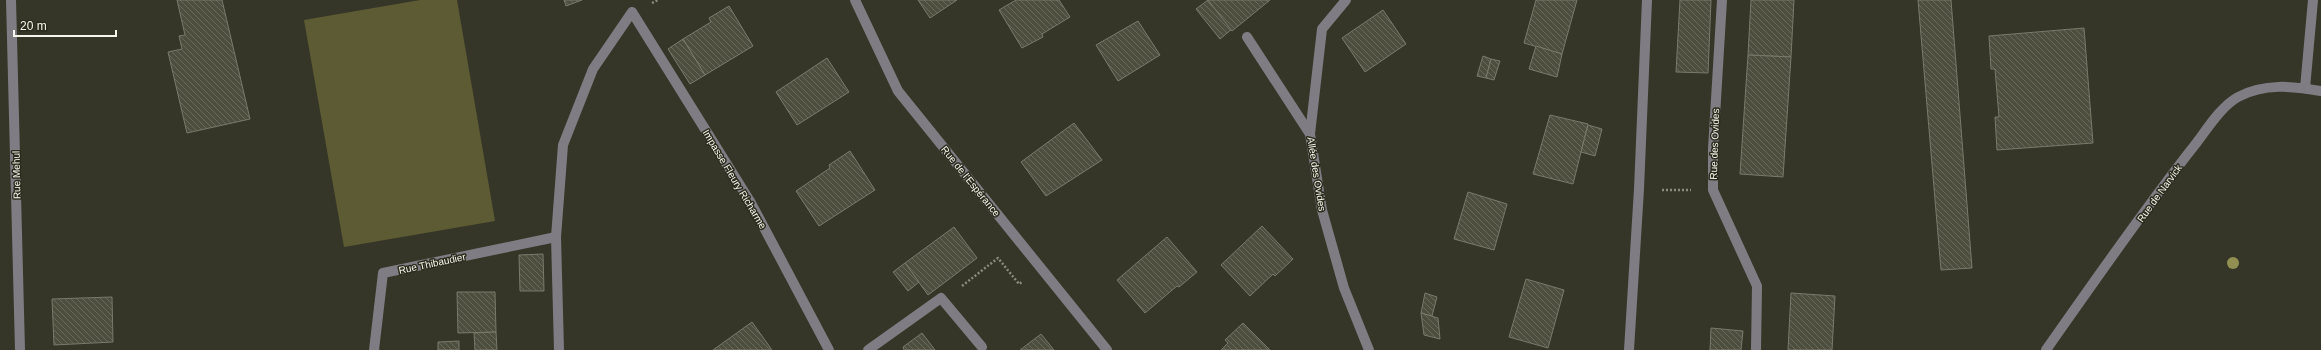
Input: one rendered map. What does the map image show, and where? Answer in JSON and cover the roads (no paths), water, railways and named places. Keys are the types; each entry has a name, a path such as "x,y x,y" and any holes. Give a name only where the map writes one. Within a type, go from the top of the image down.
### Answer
{"street":[{"name":"Rue Mehul","path":"11,0 20,350"},
{"name":"Rue de l’Espérance","path":"855,0 898,91 1106,350"},
{"name":"Allée des Ovides","path":"1346,0 1322,29 1310,134 1322,210 1344,288 1369,350"},
{"path":"1629,350 1639,189 1647,0"},
{"name":"Rue des Ovides","path":"1722,0 1713,149 1713,190 1757,286 1756,350"},
{"path":"2305,88 2313,0"},
{"name":"Impasse Fleury Richarme","path":"556,237 563,145 593,69 632,12 751,203 829,350"},
{"path":"1247,37 1310,134"},
{"name":"Rue de Narvick","path":"2046,350 2171,175 2221,112 2237,97 2255,90 2290,86 2321,91"},
{"path":"556,237 559,350"},
{"name":"Rue Thibaudier","path":"374,350 383,273 556,237"},
{"path":"868,350 941,298 982,347"}]}
